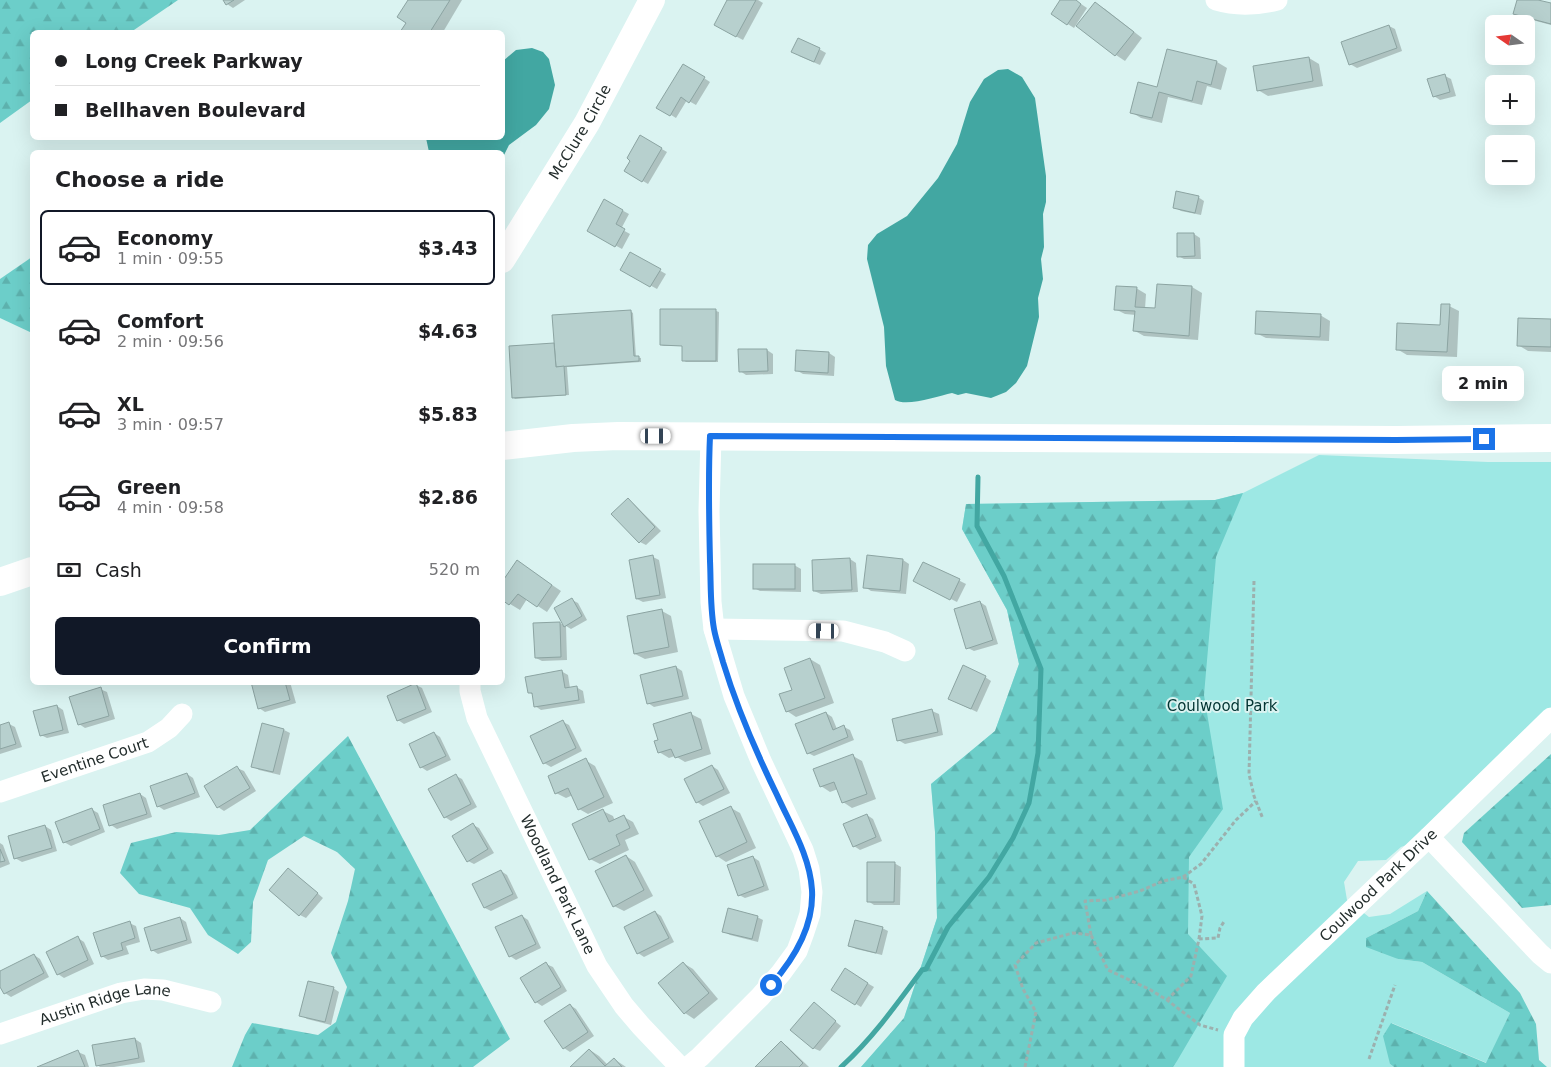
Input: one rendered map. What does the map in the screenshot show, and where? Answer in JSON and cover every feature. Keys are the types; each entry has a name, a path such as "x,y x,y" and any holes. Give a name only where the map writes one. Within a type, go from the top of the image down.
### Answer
{"main road":[{"path":"505,446 618,436 1386,440 1551,438"},
{"path":"0,582 30,572"}],"street":[{"name":"McClure Circle","path":"505,255 587,123 652,0"},
{"path":"1216,0 1242,4 1256,4 1277,0"},
{"path":"688,1067 760,997 797,951 810,914 812,892 809,868 803,850 761,761 734,696 714,629 711,602 709,512 710,436"},
{"path":"714,629 843,631 885,642 905,652"},
{"name":"Woodland Park Lane","path":"470,685 477,718 597,966 624,1006 680,1067"},
{"name":"Eventine Court","path":"0,792 148,742 169,728 182,714"},
{"name":"Coulwood Park Drive","path":"1234,1035 1244,1018 1266,992 1551,718"},
{"path":"1429,837 1540,954 1551,962"},
{"name":"Austin Ridge Lane","path":"0,1034 121,993 163,990 211,1002"},
{"path":"1234,1035 1234,1067"}],"path":[{"path":"1254,581 1249,774 1256,801 1264,819"},
{"path":"1234,1035 1200,1025 1168,1000 1108,970 1091,935 1084,901 1106,900 1184,876 1201,864 1236,820 1256,801"},
{"path":"1168,1000 1191,976 1202,916 1194,884 1184,876"},
{"path":"1199,939 1218,938 1224,920"},
{"path":"1025,1067 1036,1012 1023,989 1015,965 1036,943 1073,933 1091,935"},
{"path":"1369,1059 1395,985"}],"green space":[{"path":"0,0 178,0 134,30 30,30 30,101 0,123"},
{"path":"30,258 30,332 0,318 0,279"},
{"name":"Coulwood Park","path":"1319,455 1488,462 1551,462 1551,718 1429,837 1401,847 1386,860 1358,861 1344,882 1347,900 1369,917 1390,914 1427,891 1418,911 1366,938 1398,959 1422,962 1510,1013 1487,1063 1392,1023 1390,1064 1394,1067 861,1067 904,1018 937,918 935,832 931,784 995,731 1019,664 1007,610 962,529 966,504 1215,500 1243,493"},
{"path":"1243,493 1216,557 1204,695 1223,809 1189,857 1188,934 1227,976 1177,1061 1173,1067 861,1067 904,1018 937,918 935,832 931,784 995,731 1019,664 1007,610 962,529 966,504 1215,500"},
{"path":"348,736 510,1039 473,1067 232,1067 252,1023 318,1035 336,1022 347,987 331,953 348,901 355,869 337,852 304,836 268,860 253,902 251,942 238,954 208,935 190,908 139,894 120,873 131,843 176,832 219,835 250,830"},
{"path":"1551,754 1551,905 1522,908 1462,842 1464,833"},
{"path":"1427,891 1520,993 1536,1024 1539,1060 1547,1067 1394,1067 1390,1064 1383,1036 1391,1023 1486,1063 1510,1013 1422,962 1398,959 1366,947 1366,938 1418,911"}],"shaded area":[{"path":"532,48 543,52 549,59 555,85 549,109 536,125 509,145 505,153 505,150 429,150 426,140 505,140 505,59 516,50"},
{"path":"1008,69 1022,77 1035,98 1046,176 1046,202 1043,214 1044,247 1041,259 1043,279 1038,298 1039,317 1027,366 1016,383 1006,392 991,398 966,393 958,395 952,393 915,402 900,402 895,400 886,366 884,327 867,259 868,245 877,234 907,216 938,178 957,144 970,102 984,79 998,70"}],"building":[{"path":"223,0 234,0 226,5"},
{"path":"408,0 450,0 431,30 401,30 406,23 397,17"},
{"path":"727,0 756,0 736,37 714,25"},
{"path":"1060,0 1076,0 1081,4 1067,25 1051,14"},
{"path":"1517,0 1538,0 1551,3 1551,24 1535,20 1535,15 1513,14"},
{"path":"1095,2 1134,32 1115,56 1076,26"},
{"path":"1389,25 1397,48 1349,65 1341,42"},
{"path":"798,38 820,48 814,62 791,52"},
{"path":"1167,49 1217,61 1211,85 1197,81 1192,101 1159,92 1152,118 1130,113 1138,82 1157,87"},
{"path":"1309,57 1313,81 1257,91 1253,66"},
{"path":"683,64 705,77 689,103 681,97 670,116 656,108"},
{"path":"1445,74 1450,92 1433,97 1427,79"},
{"path":"640,135 662,148 642,182 624,171 630,161 627,158"},
{"path":"1176,191 1199,196 1195,213 1173,208"},
{"path":"604,199 623,210 616,224 625,229 615,247 587,231"},
{"path":"1177,233 1194,233 1195,256 1177,257"},
{"path":"630,252 661,269 650,287 620,270"},
{"path":"1157,284 1192,286 1189,336 1133,331 1135,311 1114,310 1116,286 1137,287 1135,307 1155,308"},
{"path":"1441,304 1450,304 1447,352 1396,350 1397,323 1440,325"},
{"path":"660,309 716,309 716,361 682,361 682,346 660,345"},
{"path":"631,310 634,356 639,356 639,361 556,367 552,315"},
{"path":"1256,311 1321,314 1320,337 1255,334"},
{"path":"1518,318 1551,319 1551,347 1517,346"},
{"path":"554,343 556,367 564,366 566,395 512,398 509,346"},
{"path":"738,349 767,349 768,371 739,372"},
{"path":"796,350 829,352 828,373 795,371"},
{"path":"628,498 655,527 639,543 611,514"},
{"path":"653,555 660,595 636,599 629,560"},
{"path":"867,555 903,559 900,591 863,588"},
{"path":"850,558 852,590 813,591 812,560"},
{"path":"517,560 552,585 537,607 518,594 509,605 505,602 505,578"},
{"path":"923,562 960,579 950,600 913,581"},
{"path":"753,564 795,564 795,589 753,589"},
{"path":"572,598 582,616 564,627 554,608"},
{"path":"980,601 993,640 966,649 954,609"},
{"path":"662,609 669,647 634,654 627,616"},
{"path":"560,622 561,657 535,658 533,623"},
{"path":"810,658 825,698 786,712 779,694 792,690 784,668"},
{"path":"963,665 986,676 971,709 948,699"},
{"path":"676,666 683,696 647,704 640,675"},
{"path":"562,670 565,688 577,686 579,700 534,707 532,693 528,693 525,677"},
{"path":"252,685 286,685 290,700 258,709"},
{"path":"412,685 417,685 426,709 397,721 387,696"},
{"path":"101,687 109,716 78,725 69,697"},
{"path":"57,705 63,730 40,736 33,711"},
{"path":"932,709 938,732 897,741 892,719"},
{"path":"691,712 702,749 675,758 671,749 658,753 654,741 658,740 653,724"},
{"path":"826,712 833,730 844,725 848,737 807,754 795,724"},
{"path":"563,720 576,748 543,764 530,736"},
{"path":"9,722 16,744 0,749 0,725"},
{"path":"262,723 284,729 273,772 251,767"},
{"path":"434,732 446,756 420,768 409,744"},
{"path":"853,754 867,794 842,803 834,782 820,787 813,769"},
{"path":"586,758 604,797 578,810 568,788 555,794 548,776"},
{"path":"712,765 724,789 696,803 684,779"},
{"path":"237,766 250,788 217,808 204,786"},
{"path":"187,773 195,793 157,807 150,786"},
{"path":"456,774 471,804 444,818 428,789"},
{"path":"140,793 147,814 109,826 103,805"},
{"path":"731,806 747,842 716,857 699,821"},
{"path":"92,808 100,829 63,843 55,822"},
{"path":"603,809 609,822 624,815 630,828 616,835 620,845 589,860 572,824"},
{"path":"867,814 876,837 853,847 843,824"},
{"path":"473,823 488,849 467,862 452,836"},
{"path":"45,825 52,848 14,859 8,836"},
{"path":"0,849 5,861 0,862"},
{"path":"626,855 644,890 613,907 595,871"},
{"path":"753,856 764,886 738,896 727,865"},
{"path":"867,862 895,862 894,902 867,902"},
{"path":"288,868 318,893 299,916 269,890"},
{"path":"501,870 513,894 484,908 472,884"},
{"path":"728,908 758,916 752,939 722,932"},
{"path":"655,911 669,938 637,954 624,927"},
{"path":"522,915 536,944 509,957 495,927"},
{"path":"180,917 187,940 151,951 144,928"},
{"path":"855,920 883,927 876,953 848,946"},
{"path":"130,921 135,938 121,943 123,950 101,957 93,933"},
{"path":"78,936 88,960 57,975 46,952"},
{"path":"34,954 44,973 4,994 0,987 0,971"},
{"path":"546,962 561,987 535,1003 520,978"},
{"path":"683,962 709,993 684,1014 658,983"},
{"path":"845,968 868,983 855,1005 831,990"},
{"path":"308,981 334,987 325,1022 299,1016"},
{"path":"814,1002 836,1021 813,1049 790,1030"},
{"path":"570,1004 588,1032 563,1049 544,1021"},
{"path":"135,1038 139,1058 96,1066 92,1045"},
{"path":"781,1041 803,1063 799,1067 755,1067"},
{"path":"589,1049 605,1066 614,1058 622,1067 570,1067"},
{"path":"78,1050 85,1067 37,1067"}],"waterway":[{"path":"841,1067 874,1033 922,970 926,969 948,927 989,877 1013,838 1029,803 1038,753 1041,669 1004,576 977,526 978,477"}],"route":[{"path":"771,985 797,951 810,914 812,892 809,868 803,850 761,761 734,696 714,629 711,602 709,512 710,436 810,438 1484,439"}]}
